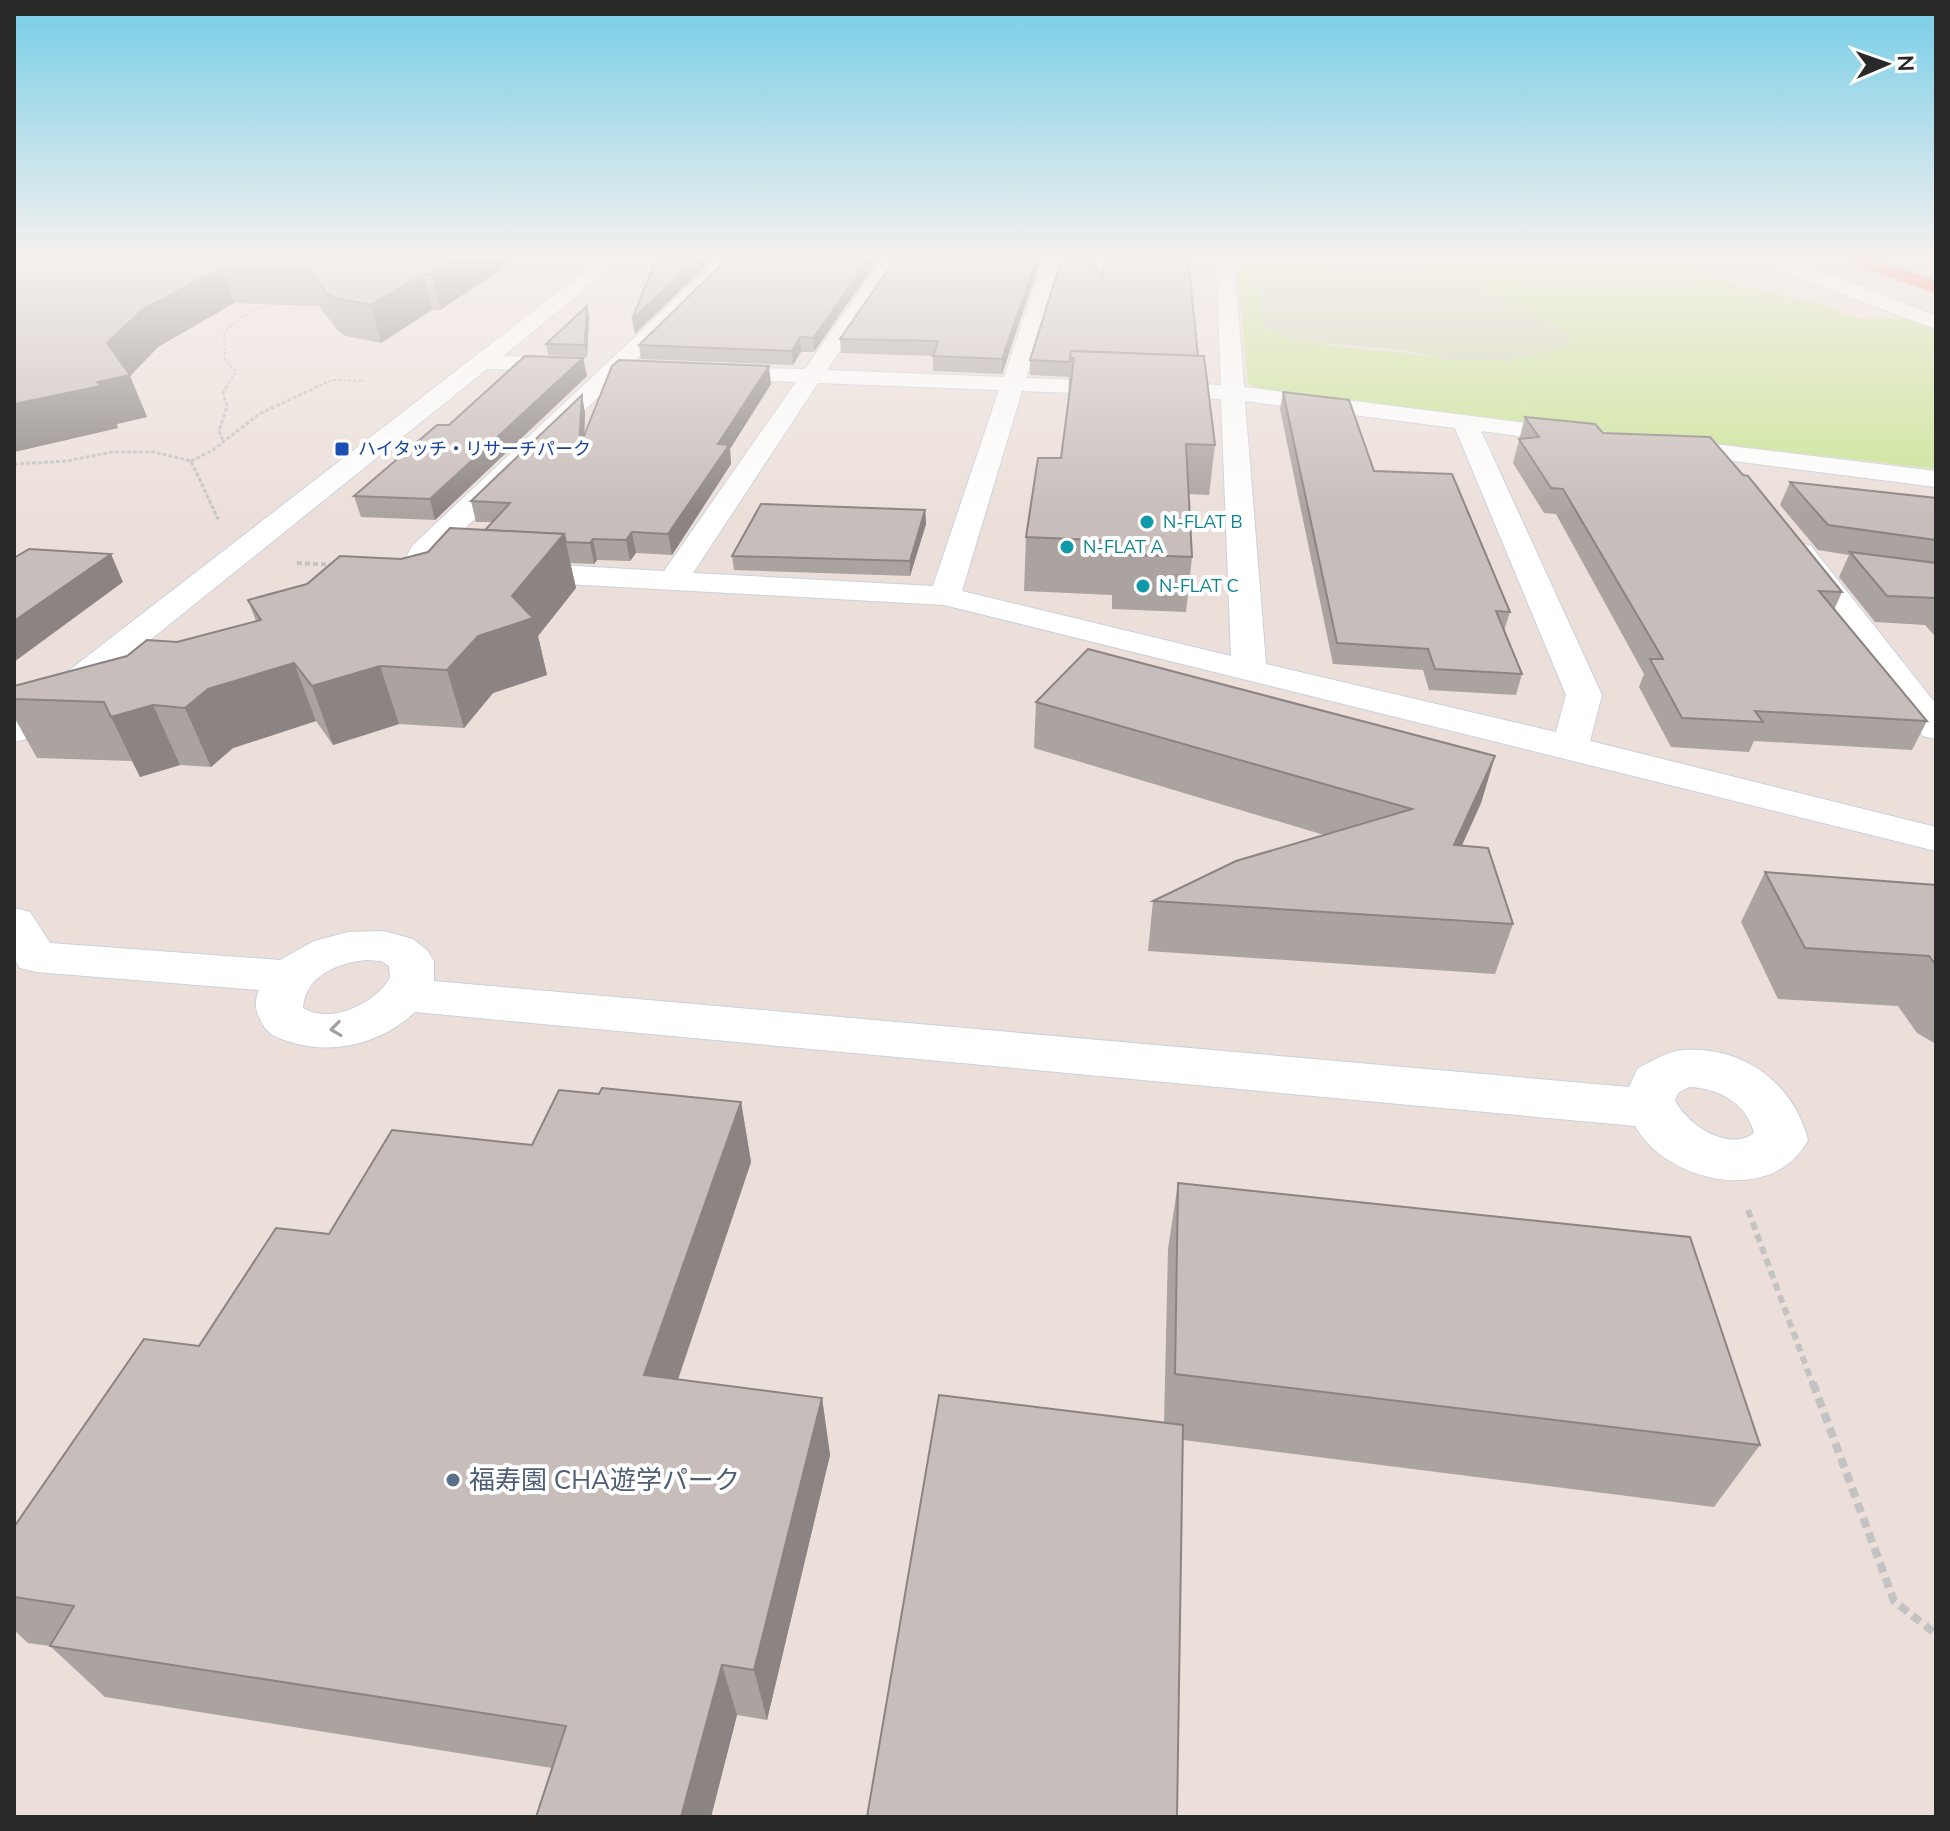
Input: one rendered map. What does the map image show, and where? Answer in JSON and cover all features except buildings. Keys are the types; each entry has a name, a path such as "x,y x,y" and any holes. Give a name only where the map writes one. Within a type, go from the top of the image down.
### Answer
{"street":[{"path":"14,731 506,343"},
{"path":"641,343 423,551 417,564 441,568 945,596 1936,839"},
{"path":"673,580 833,343"},
{"path":"945,596 1026,343"},
{"path":"1231,343 1249,671"},
{"path":"482,362 646,369"},
{"path":"690,371 1235,393 1608,439"},
{"path":"1465,422 1584,695 1570,747"},
{"path":"1639,443 1936,479"},
{"path":"1719,453 1738,477"},
{"path":"1850,566 1797,549 1936,728"},
{"path":"14,700 50,703"},
{"path":"14,922 36,957 290,977"},
{"path":"375,945 397,950 411,961 413,978 404,995 387,1012 363,1024 335,1031 310,1031 290,1023 280,1010 280,994 290,977 307,963 329,952 352,946 375,945"},
{"path":"404,995 1651,1108"}],"path":[{"path":"223,440 219,431 227,406 223,393 236,372 225,360 224,343"},
{"path":"14,464 67,461 112,452 154,452 191,461 213,450 259,414 332,380 364,381"},
{"path":"191,461 220,524"},
{"path":"297,563 385,568 417,564"},
{"path":"1744,1198 1894,1601 1936,1634"}],"green space":[{"path":"1244,343 1322,343 1448,360 1437,343 1936,343 1936,469 1270,393 1248,383"},
{"path":"1324,343 1567,343 1567,347 1507,361 1448,360 1403,350"}],"place":[{"name":"ハイタッチ・リサーチパーク","path":"342,449"},
{"name":"N-FLAT B","path":"1147,522"},
{"name":"N-FLAT A","path":"1067,547"},
{"name":"N-FLAT C","path":"1143,586"},
{"name":"福寿園 CHA遊学パーク","path":"453,1480"}]}
